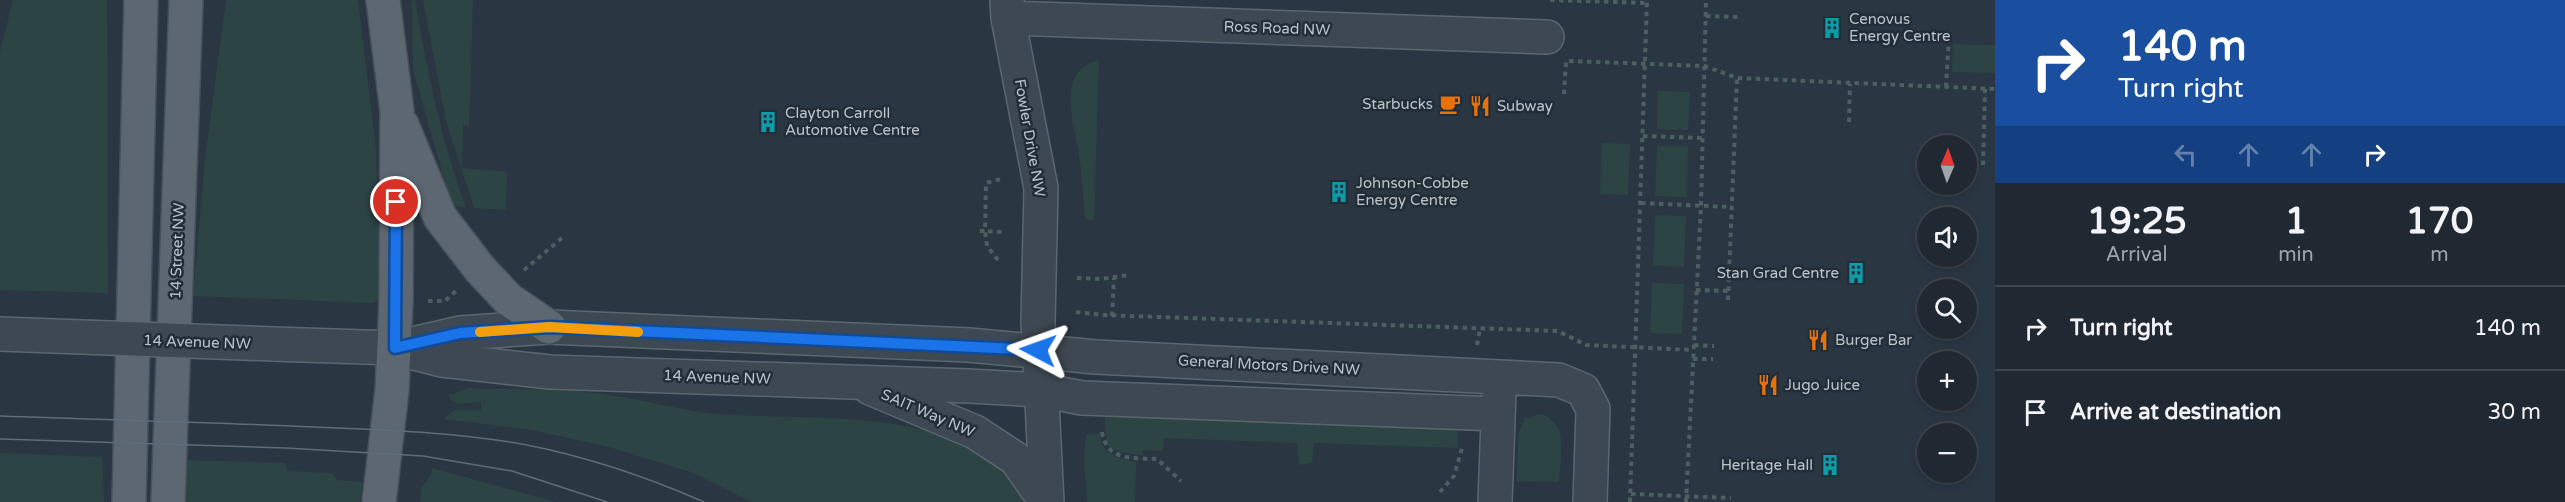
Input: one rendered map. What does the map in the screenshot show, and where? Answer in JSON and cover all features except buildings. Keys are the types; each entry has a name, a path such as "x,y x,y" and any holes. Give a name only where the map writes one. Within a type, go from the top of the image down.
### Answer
{"main road":[{"path":"129,502 141,0"},
{"name":"14 Street NW","path":"168,502 186,0"},
{"path":"185,40 201,0"},
{"path":"379,502 395,348 397,111 383,0"},
{"path":"397,111 440,217 480,269 508,299 549,327"}],"street":[{"name":"Ross Road NW","path":"1008,9 1557,53"},
{"name":"Fowler Drive NW","path":"1008,9 1041,188 1038,350"},
{"name":"14 Avenue NW","path":"395,348 460,333 549,327 1038,350"},
{"name":"14 Avenue NW","path":"14,335 395,348 442,360 550,372 855,381 1041,390"},
{"name":"General Motors Drive NW","path":"1038,350 1096,357 1559,380 1583,390 1593,409 1590,502"},
{"name":"SAIT Way NW","path":"1038,350 1047,502"},
{"path":"1495,502 1500,376"},
{"name":"SAIT Way NW","path":"855,381 975,432 1016,459 1047,502"},
{"path":"1041,390 1082,398 1498,414"}],"path":[{"path":"1550,0 1647,2 1630,502"},
{"path":"1686,499 1701,206 1706,0"},
{"path":"1706,16 1740,17"},
{"path":"1946,87 1949,36"},
{"path":"1564,94 1557,53 1645,63 1705,66 1737,78 1995,89"},
{"path":"1728,300 1737,78"},
{"path":"1849,122 1850,84"},
{"path":"1983,165 1985,89"},
{"path":"1642,136 1703,138"},
{"path":"998,260 987,246 982,231 986,183 1001,179"},
{"path":"1641,203 1731,207"},
{"path":"982,231 1002,232"},
{"path":"524,270 562,238"},
{"path":"1077,278 1114,278 1129,275"},
{"path":"1112,316 1114,278"},
{"path":"423,301 445,301 463,285"},
{"path":"1696,290 1728,291"},
{"path":"1076,312 1112,316 1558,331 1586,345 1714,346"},
{"path":"1693,359 1713,358"},
{"path":"1102,425 1104,444 1110,451 1126,458 1157,459 1181,481"},
{"path":"1440,492 1454,476 1462,448"},
{"path":"1631,494 1686,499 1731,498"}],"green space":[{"path":"13,0 107,0 108,293 0,290 0,52"},
{"path":"226,0 358,0 376,150 380,299 373,303 193,296 205,159"},
{"path":"412,0 415,0 442,131 466,208 452,206 413,70"},
{"path":"423,0 473,0 469,126 463,125 462,168 507,172 506,210 474,208 446,121"},
{"path":"1953,44 1995,45 1995,73 1952,72"},
{"path":"1099,60 1094,220 1085,219 1070,97 1077,74 1086,65"},
{"path":"1658,91 1690,92 1688,130 1657,129"},
{"path":"1602,143 1630,144 1628,195 1600,194"},
{"path":"1657,146 1688,146 1687,197 1655,196"},
{"path":"1655,215 1686,216 1684,267 1653,265"},
{"path":"1652,283 1684,284 1682,334 1650,333"},
{"path":"470,388 593,393 709,413 885,423 931,432 972,446 1003,469 1023,502 752,502 691,472 609,447 532,430 443,419 455,410 481,410 481,402 458,404 451,401 449,395"},
{"path":"1541,414 1556,425 1560,433 1559,482 1517,481 1518,435 1525,418"},
{"path":"1105,415 1452,429 1458,432 1458,448 1314,443 1312,463 1299,465 1297,443 1164,438 1163,451 1143,450 1143,455 1138,455 1119,451 1106,444"},
{"path":"1086,434 1100,434 1107,451 1136,462 1135,502 1087,502 1084,460"},
{"path":"0,453 102,457 104,502 0,502"},
{"path":"187,460 285,463 287,471 333,473 337,480 362,482 360,502 184,502"},
{"path":"432,468 556,502 420,502 422,487 431,475"}],"tram line":[{"path":"0,416 367,429 474,437 527,445 595,462 661,484 704,502"},
{"path":"0,439 286,448 423,456 512,471 607,502"}],"slow traffic":[{"path":"480,332 549,327 638,332"}],"place":[{"name":"Cenovus Energy Centre","path":"1832,28"},
{"name":"Starbucks","path":"1450,104"},
{"name":"Subway","path":"1480,106"},
{"name":"Clayton Carroll Automotive Centre","path":"768,122"},
{"name":"Johnson-Cobbe Energy Centre","path":"1339,192"},
{"name":"Stan Grad Centre","path":"1856,273"},
{"name":"Burger Bar","path":"1818,340"},
{"name":"Jugo Juice","path":"1768,385"},
{"name":"Heritage Hall","path":"1830,465"}],"route":[{"path":"396,202 395,348 460,333 549,327 1038,350"}]}
